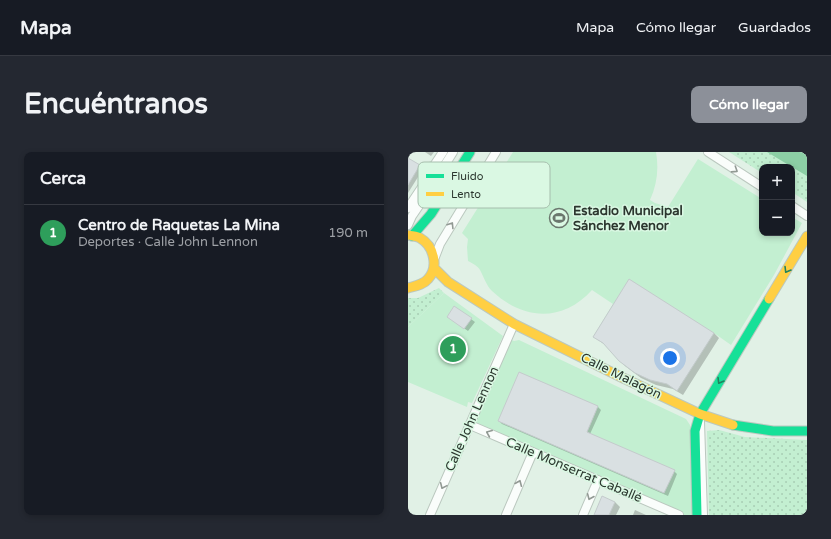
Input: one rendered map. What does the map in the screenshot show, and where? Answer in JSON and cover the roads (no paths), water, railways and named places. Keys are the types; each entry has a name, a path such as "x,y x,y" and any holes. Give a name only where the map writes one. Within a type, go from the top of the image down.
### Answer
{"main road":[{"path":"464,162 470,152"},
{"path":"408,288 417,287 431,275 434,264 433,252 421,238 410,235 431,214 435,208"},
{"path":"428,245 431,214"},
{"path":"697,515 695,431 700,414 807,236"},
{"name":"Calle Malagón","path":"434,264 448,282 514,324 700,414 730,425 773,431 807,431"}],"street":[{"path":"436,162 443,152"},
{"path":"447,162 453,152"},
{"path":"490,162 496,152"},
{"path":"708,152 759,185"},
{"path":"408,208 418,196"},
{"path":"408,225 418,205"},
{"path":"434,264 440,244 462,208"},
{"path":"795,208 807,216"},
{"name":"Calle Malagón","path":"427,280 448,282"},
{"name":"Calle John Lennon","path":"430,515 514,324"},
{"path":"700,414 703,515"},
{"name":"Calle Monserrat Caballé","path":"470,425 679,515"},
{"path":"506,515 533,452"},
{"path":"583,515 598,480"},
{"path":"656,515 660,506"}],"place":[{"name":"Estadio Municipal Sánchez Menor","path":"559,218"},
{"name":"Centro de Raquetas La Mina","path":"453,349"}]}
